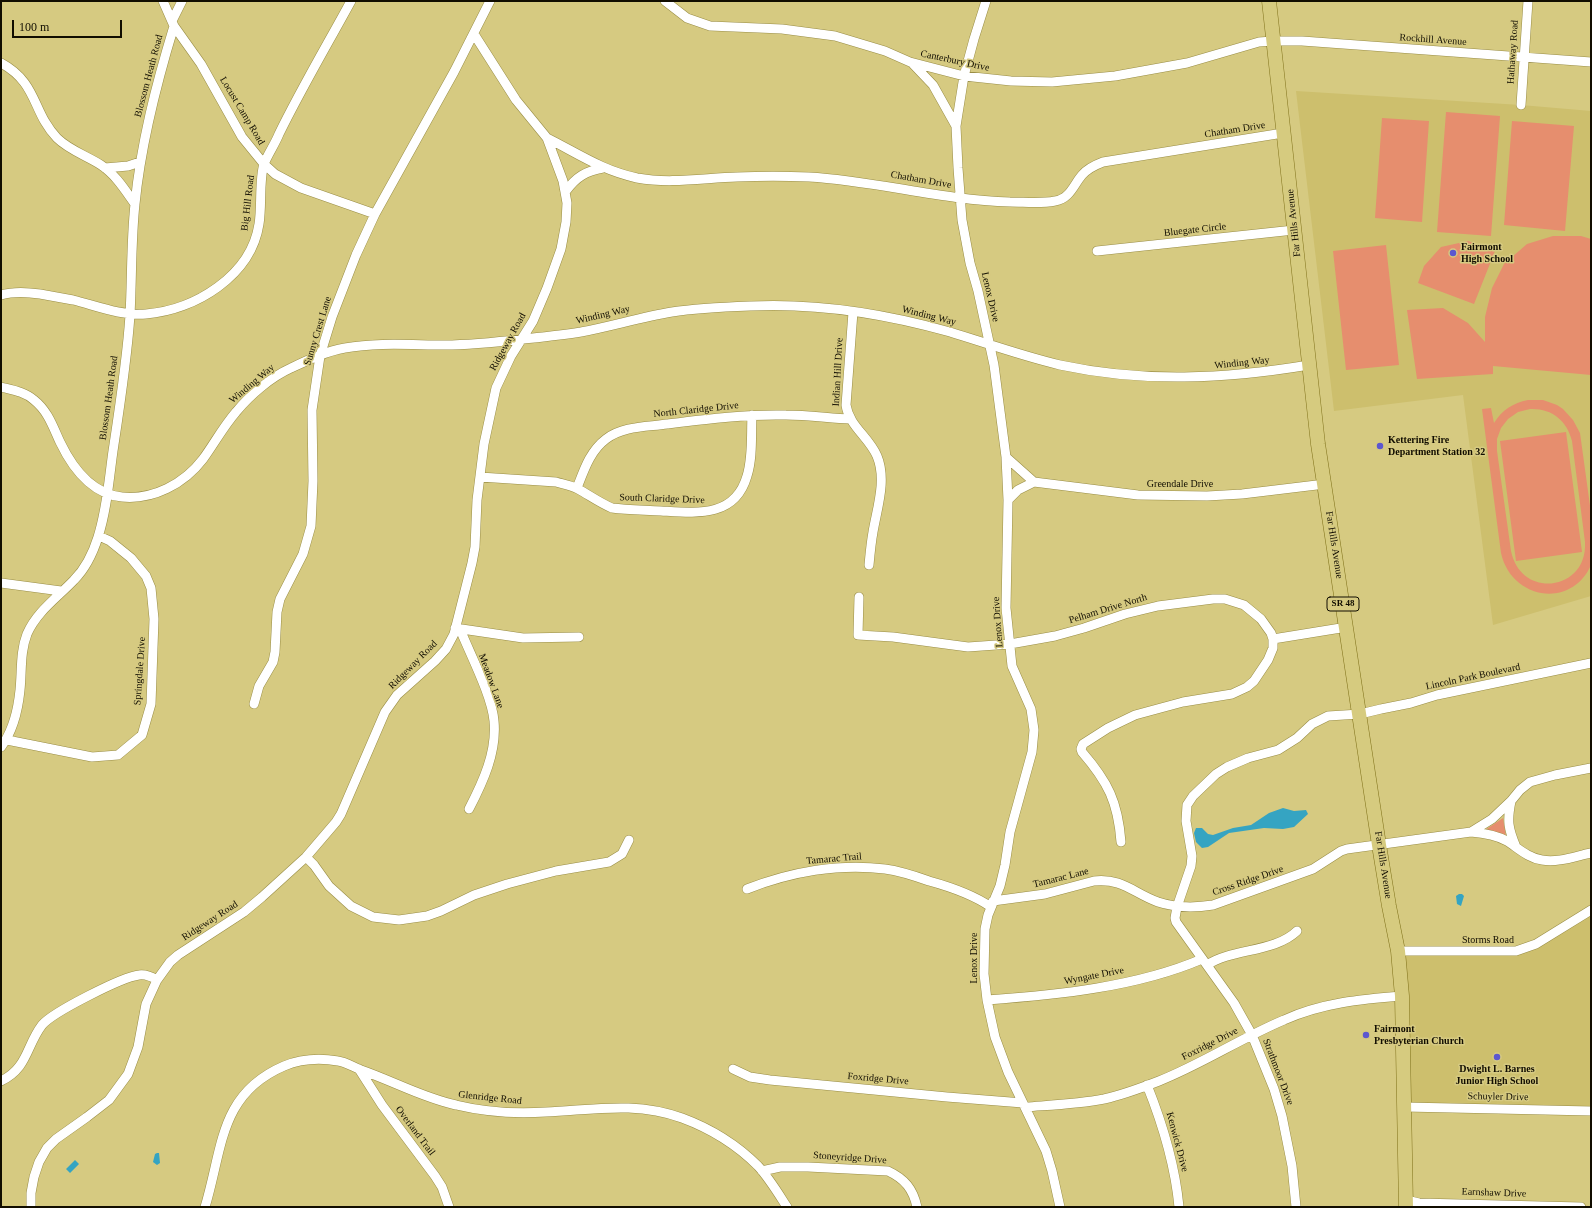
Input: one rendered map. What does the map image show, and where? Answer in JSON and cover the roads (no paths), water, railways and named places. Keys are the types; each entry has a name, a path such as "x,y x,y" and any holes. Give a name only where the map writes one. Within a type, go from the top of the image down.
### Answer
{"main road":[{"name":"Far Hills Avenue","path":"1268,1 1318,444 1379,845 1398,951 1402,996 1406,1204"}],"street":[{"name":"Locust Camp Road","path":"162,1 173,24 201,64 242,138 264,164 275,174 301,188 375,214"},
{"name":"Blossom Heath Road","path":"4,743 17,711 20,690 21,659 27,634 40,612 83,570 94,550 98,536 108,494 126,357 130,314 134,204 140,162 158,78 173,24 182,1"},
{"name":"Big Hill Road","path":"1,295 15,292 28,292 72,300 130,314 163,312 187,304 207,294 230,276 248,254 257,233 264,164 294,105 351,1"},
{"path":"474,34 490,1"},
{"name":"Canterbury Drive","path":"665,1 687,18 710,26 782,29 835,36 885,51 910,62 964,76 1004,81 1052,82 1115,76 1187,63 1259,42 1273,40"},
{"name":"Lenox Drive","path":"986,1 964,76 956,126 960,198 962,220 970,263 978,291 995,371 1006,457 1008,500 1006,608 1014,673 1031,709 1033,720 1033,739 1032,752 1010,832 1000,886 992,904 984,933 984,974 986,1000 995,1037 1002,1058 1048,1158 1058,1191 1060,1207"},
{"name":"Hathaway Road","path":"1521,105 1528,1"},
{"name":"Ridgeway Road","path":"31,1207 31,1193 38,1162 47,1148 56,1139 109,1100 128,1074 134,1063 146,1004 157,980 170,962 178,955 244,912 306,857 341,814 389,707 397,695 435,661 446,649 458,629 475,547 484,444 496,388 511,356 539,308 561,249 566,222 566,191 547,138 516,100 474,34"},
{"name":"Sunny Crest Lane","path":"254,704 259,686 273,662 275,652 276,624 280,599 303,554 311,526 313,489 312,410 320,356 342,291 375,214 474,34"},
{"name":"Rockhill Avenue","path":"1273,40 1591,62"},
{"name":"Lenox Drive","path":"910,62 933,85 956,126"},
{"path":"1,63 12,70 28,87 44,119 57,138 105,168 115,177 134,204"},
{"name":"Chatham Drive","path":"547,138 585,160 604,168 627,175 658,180 780,176 843,180 960,198 997,201 1056,201 1067,196 1087,170 1103,162 1283,133"},
{"path":"105,168 128,166 140,162"},
{"path":"566,191 573,182 586,172 604,168"},
{"name":"Bluegate Circle","path":"1097,251 1294,230"},
{"name":"Winding Way","path":"1,387 18,391 35,401 49,418 66,453 78,471 94,486 108,494 136,498 148,496 168,488 182,480 202,460 232,417 247,400 279,374 320,356 346,348 367,346 448,345 522,339 578,332 635,319 708,308 777,305 853,312 922,325 1008,351 1066,366 1095,371 1164,377 1202,377 1242,374 1309,365"},
{"name":"Indian Hill Drive","path":"853,312 846,405 850,419 871,444 877,456 881,474 881,486 869,565"},
{"name":"North Claridge Drive","path":"577,488 591,456 605,440 617,432 627,429 752,415 785,414 850,419"},
{"name":"South Claridge Drive","path":"480,477 556,482 577,488 604,505 612,508 702,513 716,510 724,506 736,496 743,487 750,464 752,415"},
{"path":"1006,457 1034,482 1018,490 1008,500"},
{"name":"Greendale Drive","path":"1034,482 1100,491 1172,496 1242,494 1325,484"},
{"name":"Springdale Drive","path":"4,743 92,757 118,756 142,735 151,704 154,619 151,588 146,576 131,558 110,541 98,536"},
{"path":"1,583 61,591"},
{"name":"Pelham Drive North","path":"859,597 858,635 893,637 968,647 1010,644 1055,636 1125,614 1158,606 1213,599 1237,601 1244,605 1261,619 1271,633 1273,639"},
{"path":"1121,842 1121,831 1114,801 1103,777 1082,752 1081,747 1085,741 1108,728 1135,716 1183,702 1232,694 1247,687 1254,681 1265,666 1273,648 1273,639 1347,627"},
{"path":"458,629 523,638 579,637"},
{"name":"Meadow Lane","path":"458,629 483,686 494,721 494,737 489,763 469,809"},
{"name":"Lincoln Park Boulevard","path":"1177,907 1191,866 1191,847 1186,814 1187,805 1193,796 1216,774 1227,767 1248,758 1278,750 1297,738 1312,724 1328,716 1360,714 1411,703 1437,695 1591,663"},
{"path":"1471,832 1492,819 1520,790 1530,782 1555,775 1591,768"},
{"path":"1511,801 1508,818 1510,833 1516,847"},
{"path":"1471,832 1485,833 1496,836 1532,857 1550,861 1591,853"},
{"name":"Cross Ridge Drive","path":"1177,907 1199,907 1225,901 1314,869 1341,851 1471,832"},
{"path":"306,857 314,865 329,886 351,906 373,917 399,920 427,916 474,895 507,884 556,871 609,862 622,854 629,840"},
{"name":"Tamarac Trail","path":"747,889 767,881 807,872 847,868 874,868 898,872 953,888 992,904"},
{"name":"Tamarac Lane","path":"992,904 1026,898 1094,880 1104,880 1124,885 1153,900 1177,907"},
{"path":"1177,907 1175,918 1176,922 1204,962"},
{"name":"Storms Road","path":"1398,951 1516,951 1536,944 1591,910"},
{"name":"Wyngate Drive","path":"986,1000 1065,993 1131,981 1204,962 1218,960 1284,940 1297,931"},
{"name":"Strathmoor Drive","path":"1204,962 1234,1003 1252,1035 1274,1089 1282,1116 1292,1166 1296,1207"},
{"path":"1,1080 13,1073 20,1066 42,1026 58,1012 129,978 142,975 157,980"},
{"name":"Foxridge Drive","path":"733,1069 750,1077 828,1087 880,1090 1024,1105 1083,1102 1104,1099 1147,1085 1213,1056 1284,1019 1352,1000 1402,996"},
{"name":"Glenridge Road","path":"205,1207 213,1181 222,1136 226,1123 236,1106 249,1090 272,1072 298,1062 322,1059 343,1062 437,1100 476,1109 526,1113 622,1107 659,1112 679,1117 704,1127 743,1153 762,1171 787,1207"},
{"name":"Overland Trail","path":"360,1069 382,1106 435,1176 442,1187 449,1207"},
{"name":"Kenwick Drive","path":"1147,1085 1168,1141 1173,1165 1178,1207"},
{"name":"Schuyler Drive","path":"1405,1107 1591,1111"},
{"name":"Stoneyridge Drive","path":"762,1171 780,1167 888,1171 898,1176 911,1188 917,1207"},
{"name":"Earnshaw Drive","path":"1406,1204 1420,1203 1582,1207"}],"water":[{"path":"1283,808 1294,811 1306,810 1308,814 1294,827 1283,829 1264,828 1229,833 1208,847 1202,848 1196,842 1194,833 1196,828 1202,828 1208,834 1213,835 1233,828 1251,825 1269,813"},
{"path":"1459,894 1464,896 1461,906 1457,904 1456,896"},
{"path":"159,1153 160,1163 157,1165 153,1162 155,1154"},
{"path":"75,1160 79,1164 70,1173 66,1169"}],"place":[{"name":"Fairmont High School","path":"1453,253"},
{"name":"Kettering Fire Department Station 32","path":"1380,446"},
{"name":"Fairmont Presbyterian Church","path":"1366,1035"},
{"name":"Dwight L. Barnes Junior High School","path":"1497,1057"}]}
